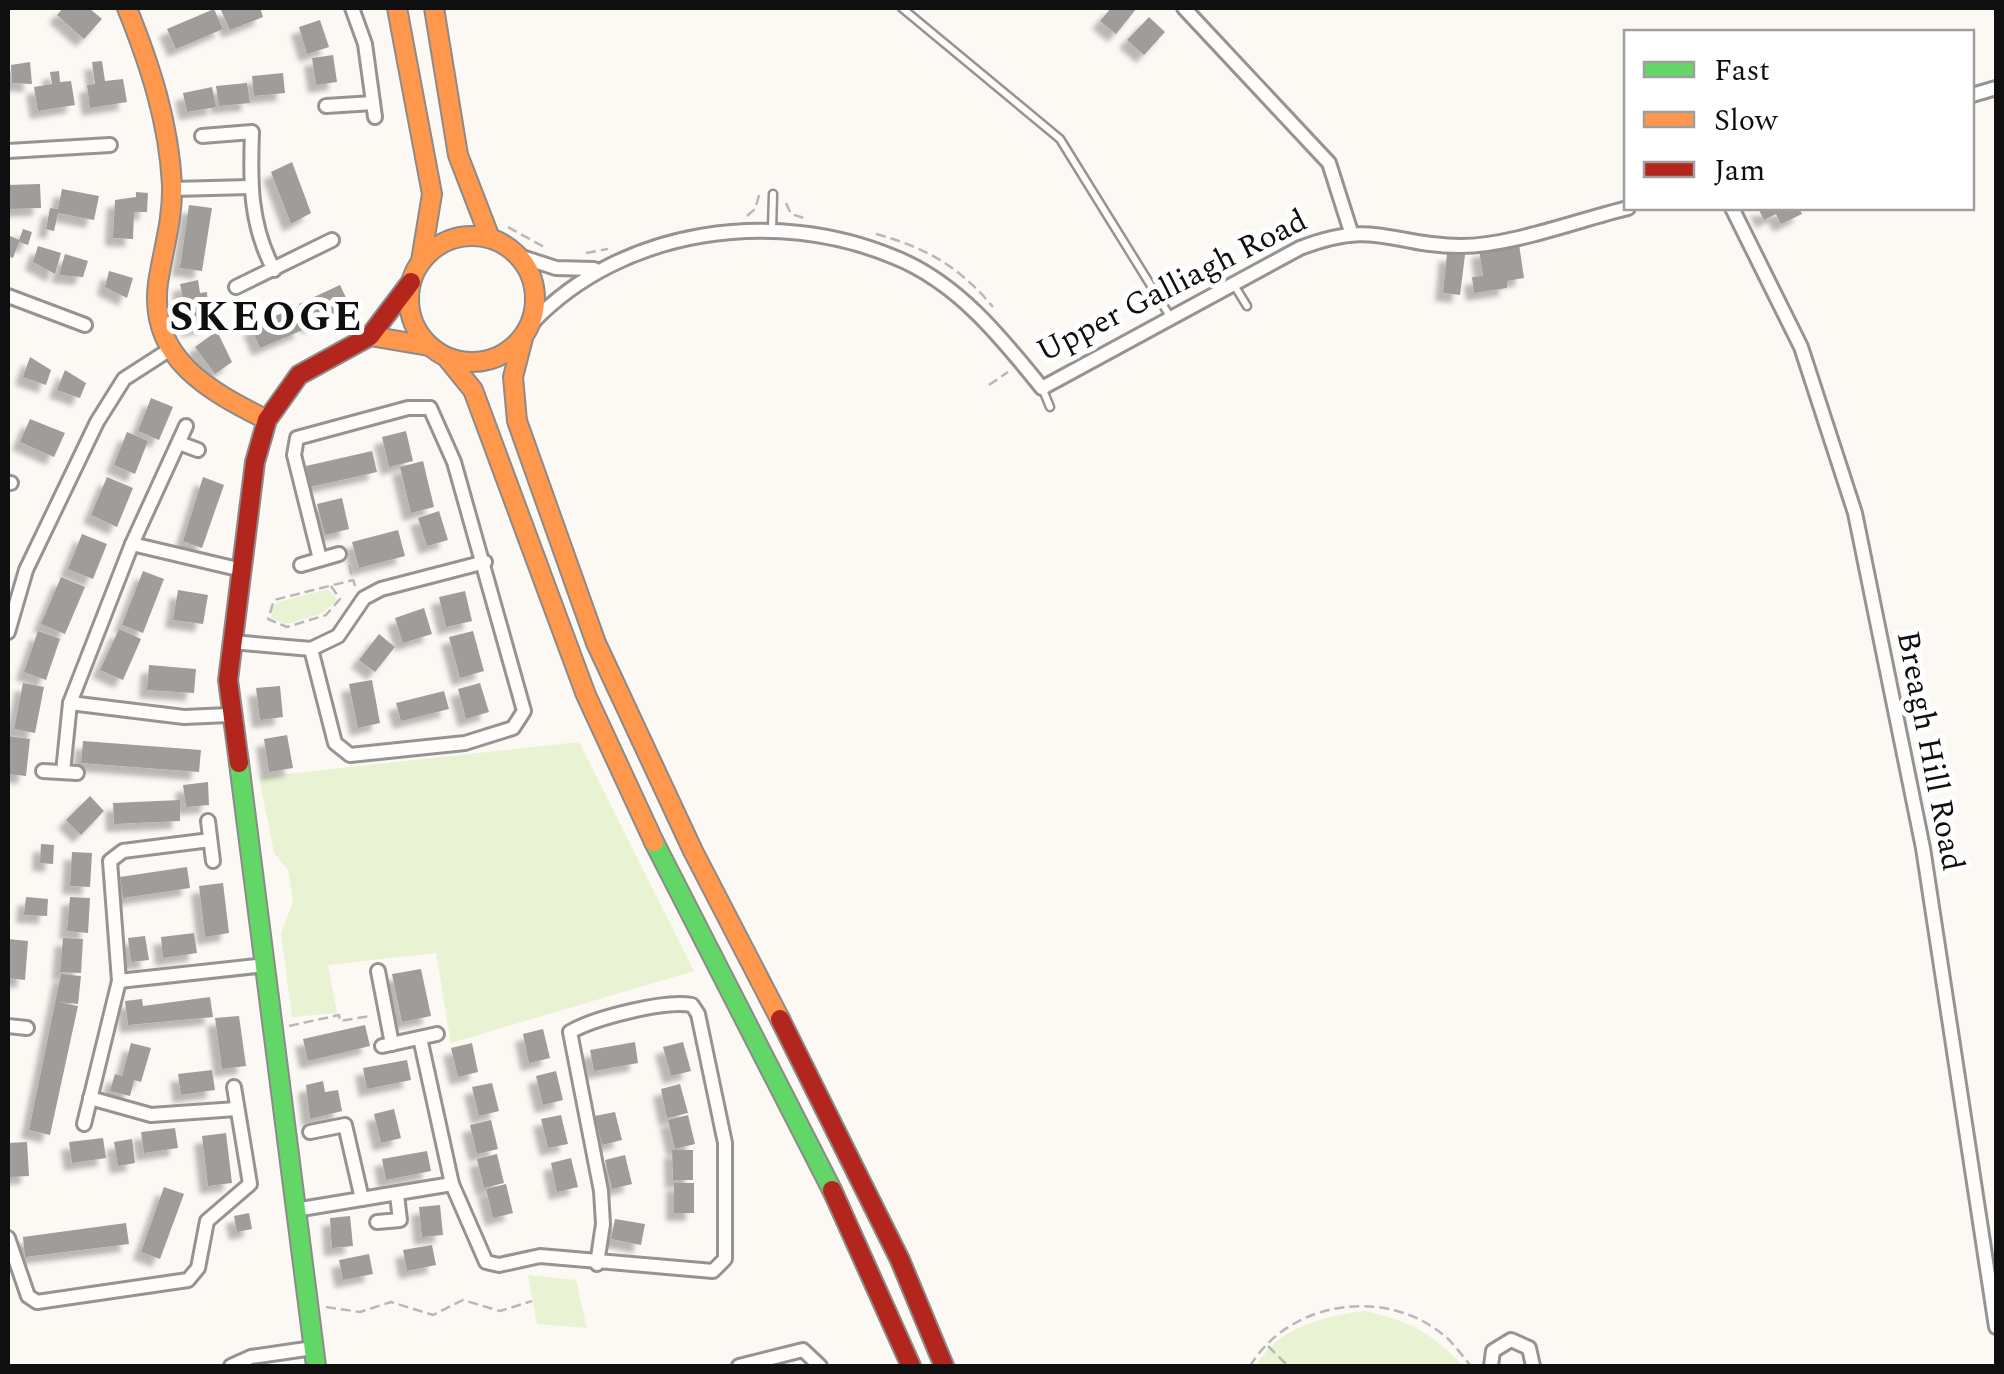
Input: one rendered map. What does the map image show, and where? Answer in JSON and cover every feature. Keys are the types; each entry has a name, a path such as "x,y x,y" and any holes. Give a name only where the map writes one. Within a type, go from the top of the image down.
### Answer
{"main road":[{"path":"315,1357 230,715 232,642 256,462 266,420 299,375 370,336 411,282 421,261 432,194 397,8"},
{"path":"434,8 460,171 469,201 490,238 519,256 535,287 512,381 516,413 570,578 613,686 689,845 852,1160 917,1296 944,1366"},
{"path":"133,9 163,108 172,190 156,289 156,325 177,365 211,393 266,420"},
{"path":"421,261 452,239 490,238"},
{"path":"411,282 411,316 429,346"},
{"path":"448,358 488,361 508,353 527,331"},
{"path":"370,336 429,346 448,358 473,390 542,586 594,713 659,853 824,1170 912,1366"}],"street":[{"path":"326,106 374,110 365,44 352,8"},
{"name":"Upper Galliagh Road","path":"1184,8 1329,163 1351,232"},
{"path":"202,136 252,132 250,187 257,238 274,270"},
{"path":"8,150 110,145"},
{"path":"172,190 250,187"},
{"name":"Upper Galliagh Road","path":"527,331 560,294 596,269 698,237 772,230 820,235 895,257 959,297 1042,388 1300,248 1351,232 1461,246 1624,209"},
{"name":"Breagh Hill Road","path":"1733,210 1800,347 1854,512 1923,848 1996,1327"},
{"path":"236,287 332,240"},
{"name":"Upper Galliagh Road","path":"519,256 556,268 596,269"},
{"path":"8,296 85,325"},
{"path":"8,632 26,570 98,422 124,379 169,350"},
{"path":"311,650 341,752 350,755 465,743 514,728 524,711 454,462 430,408 408,408 297,438 294,455 320,559"},
{"path":"43,772 70,772 70,703 132,544 186,426"},
{"path":"179,443 198,450"},
{"path":"132,544 242,570"},
{"path":"301,564 339,554"},
{"path":"232,642 311,650 338,636 364,598 381,589 485,562"},
{"path":"70,703 184,717 230,715"},
{"path":"208,821 213,861"},
{"path":"84,1124 120,981 110,861 123,850 210,840"},
{"path":"120,981 266,966"},
{"path":"378,970 387,1045 438,1034"},
{"path":"420,1038 452,1184 475,1242 491,1264 540,1256 598,1264 713,1271 725,1259 726,1143 698,1014 692,1006 666,1004 584,1024 570,1032 602,1191 598,1264"},
{"path":"8,1026 27,1028"},
{"path":"8,1238 28,1296 37,1302 188,1280 198,1268 207,1221 250,1184 234,1086"},
{"path":"90,1098 151,1114 236,1109"},
{"path":"310,1132 345,1125 362,1199"},
{"path":"296,1210 452,1184"},
{"path":"377,1222 400,1220 396,1195"},
{"path":"1491,1366 1493,1351 1511,1340 1529,1348 1533,1366"},
{"path":"739,1366 803,1350 820,1366"},
{"path":"231,1366 251,1357 315,1357"}],"lane":[{"path":"902,8 1060,139 1172,319"},
{"path":"772,230 773,194"},
{"path":"1234,284 1248,306"},
{"path":"1042,388 1050,407"}],"path":[{"path":"500,216 510,228 546,248"},
{"path":"918,245 947,262 982,294"},
{"path":"989,385 1021,362"},
{"path":"339,554 350,566 364,598"},
{"path":"331,586 340,599 326,614 287,628 268,619 274,600 353,580"},
{"path":"288,1026 339,1015 340,1021 386,1013"},
{"path":"308,1309 331,1307 360,1312 391,1302 434,1315 463,1300 500,1311 532,1301"},
{"path":"1250,1366 1290,1324 1329,1308 1370,1305 1410,1315 1446,1337 1471,1366"},
{"path":"1267,1344 1288,1366"}],"green space":[{"path":"328,589 337,600 321,614 286,624 271,618 271,609 278,602"},
{"path":"579,742 694,971 451,1043 436,953 328,965 337,1013 292,1017 281,933 293,902 288,870 274,853 259,777"},
{"path":"528,1275 576,1280 587,1328 537,1324"},
{"path":"1365,1311 1419,1330 1463,1366 1256,1366 1289,1333 1318,1320"}],"building":[{"path":"63,8 89,8 102,19 84,39 57,15"},
{"path":"220,8 260,8 263,17 230,30"},
{"path":"1111,8 1137,8 1116,34 1100,21"},
{"path":"214,9 223,29 176,49 167,29"},
{"path":"1149,17 1165,32 1144,55 1127,40"},
{"path":"320,20 329,47 307,54 299,27"},
{"path":"333,55 337,82 316,85 312,58"},
{"path":"102,61 105,81 123,79 127,102 90,108 87,85 95,84 92,62"},
{"path":"30,62 32,84 12,83 11,65"},
{"path":"59,71 60,82 71,81 75,105 38,111 34,87 52,84 50,72"},
{"path":"283,73 285,93 254,96 252,76"},
{"path":"247,83 250,103 219,106 216,86"},
{"path":"212,87 216,107 187,112 183,93"},
{"path":"292,162 311,213 291,224 271,172"},
{"path":"40,184 41,208 8,209 8,185"},
{"path":"62,189 99,196 94,220 58,213 54,231 46,229 50,208 58,209"},
{"path":"136,192 148,193 147,212 134,212 133,239 113,238 115,200 136,197"},
{"path":"189,205 212,208 202,271 180,268"},
{"path":"1759,210 1800,210 1802,214 1781,224 1776,214 1764,220"},
{"path":"23,229 32,232 28,245 19,242 13,258 8,256 8,235 19,240"},
{"path":"1519,244 1524,278 1507,281 1507,288 1474,293 1472,277 1483,276 1479,250"},
{"path":"38,246 61,253 55,274 33,262"},
{"path":"1447,253 1465,255 1460,295 1443,293"},
{"path":"65,254 88,261 83,277 59,275"},
{"path":"109,271 133,278 127,298 105,287"},
{"path":"198,280 200,293 207,292 209,325 189,329 180,284"},
{"path":"340,285 350,306 309,326 299,304"},
{"path":"293,308 303,330 260,348 251,327"},
{"path":"217,331 232,362 215,374 195,347"},
{"path":"30,357 51,370 46,385 23,377"},
{"path":"65,370 86,383 80,398 57,390"},
{"path":"151,398 173,407 159,440 138,431"},
{"path":"30,419 65,433 54,457 20,442"},
{"path":"406,431 413,461 389,467 382,437"},
{"path":"127,432 148,441 135,474 114,465"},
{"path":"372,451 377,472 310,487 306,466"},
{"path":"423,461 434,507 411,513 400,467"},
{"path":"107,477 133,488 117,527 91,515"},
{"path":"203,477 224,485 202,548 183,541"},
{"path":"342,498 349,529 325,535 317,504"},
{"path":"439,511 448,540 427,546 418,518"},
{"path":"398,530 405,556 359,568 352,542"},
{"path":"82,534 107,544 93,579 68,569"},
{"path":"143,571 164,579 143,633 122,625"},
{"path":"61,577 85,587 65,634 41,624"},
{"path":"178,590 208,595 203,624 173,620"},
{"path":"465,591 472,621 446,627 439,597"},
{"path":"424,608 432,634 403,643 395,618"},
{"path":"119,629 141,639 123,680 100,670"},
{"path":"38,631 60,639 46,680 24,672"},
{"path":"473,631 484,671 460,678 449,637"},
{"path":"379,634 395,647 375,672 359,660"},
{"path":"149,665 196,669 194,693 147,690"},
{"path":"372,680 380,723 358,728 349,684"},
{"path":"23,683 44,687 35,733 14,729"},
{"path":"480,683 489,712 466,719 458,689"},
{"path":"280,686 283,717 260,720 256,688"},
{"path":"444,691 449,709 401,721 396,703"},
{"path":"287,735 293,768 269,772 264,739"},
{"path":"8,736 30,739 26,776 8,774"},
{"path":"83,741 201,750 199,772 81,763"},
{"path":"208,782 209,805 186,807 183,785"},
{"path":"90,796 104,811 81,835 66,820"},
{"path":"180,800 180,821 114,824 113,803"},
{"path":"41,844 54,845 53,864 40,863"},
{"path":"72,852 92,853 90,887 70,886"},
{"path":"187,867 190,888 123,898 120,877"},
{"path":"223,883 229,933 205,937 199,886"},
{"path":"26,897 48,899 47,916 24,915"},
{"path":"70,897 90,898 88,933 67,931"},
{"path":"194,933 197,953 163,958 161,937"},
{"path":"145,936 149,960 131,962 128,938"},
{"path":"63,938 83,939 81,973 60,972"},
{"path":"8,939 28,941 25,980 8,978"},
{"path":"421,969 431,1016 402,1022 392,974"},
{"path":"61,974 81,976 78,1004 58,1002 78,1006 50,1135 29,1130"},
{"path":"210,997 213,1017 128,1025 125,1001 142,999 143,1006"},
{"path":"239,1016 246,1066 222,1069 215,1018"},
{"path":"365,1025 370,1046 308,1061 303,1039"},
{"path":"543,1029 550,1058 529,1063 523,1034"},
{"path":"635,1042 638,1063 594,1071 590,1050"},
{"path":"683,1042 691,1071 671,1076 663,1047"},
{"path":"131,1043 151,1048 141,1082 134,1080 130,1096 110,1091 115,1074 122,1076"},
{"path":"472,1043 478,1072 458,1077 451,1048"},
{"path":"407,1060 411,1080 367,1089 363,1068"},
{"path":"212,1070 215,1090 181,1095 178,1074"},
{"path":"556,1071 563,1100 543,1105 536,1076"},
{"path":"323,1081 325,1092 338,1090 342,1111 310,1119 306,1085"},
{"path":"492,1083 499,1111 479,1116 472,1087"},
{"path":"680,1084 688,1113 667,1118 661,1089"},
{"path":"394,1109 401,1138 381,1143 374,1114"},
{"path":"615,1112 622,1140 602,1145 595,1116"},
{"path":"561,1115 568,1144 548,1148 541,1119"},
{"path":"688,1115 695,1144 675,1149 668,1120"},
{"path":"491,1120 498,1149 477,1154 470,1125"},
{"path":"175,1128 178,1148 144,1153 141,1132"},
{"path":"226,1133 232,1183 208,1186 202,1136"},
{"path":"103,1138 106,1158 72,1163 69,1142"},
{"path":"132,1139 135,1163 118,1166 114,1142"},
{"path":"27,1142 29,1176 9,1177 8,1143"},
{"path":"672,1150 693,1150 693,1180 673,1180"},
{"path":"427,1151 431,1171 386,1180 382,1159"},
{"path":"497,1154 504,1183 484,1188 477,1159"},
{"path":"625,1155 632,1184 612,1189 605,1160"},
{"path":"571,1158 578,1187 557,1192 551,1163"},
{"path":"674,1183 694,1183 694,1213 674,1213"},
{"path":"506,1184 513,1213 493,1218 486,1189"},
{"path":"164,1187 184,1194 160,1259 141,1252"},
{"path":"440,1205 443,1235 422,1237 419,1207"},
{"path":"249,1213 252,1229 237,1232 234,1216"},
{"path":"350,1216 353,1246 332,1248 330,1218"},
{"path":"615,1219 645,1224 641,1245 611,1239"},
{"path":"126,1223 129,1244 25,1257 23,1237"},
{"path":"432,1245 436,1265 407,1271 403,1250"},
{"path":"369,1254 373,1274 343,1280 339,1260"}],"traffic: fast":[{"path":"239,763 316,1366"},
{"path":"654,842 832,1190"}],"traffic: slow":[{"path":"127,8 157,95 170,162 171,210 158,283 157,309 163,332 173,352 204,384 267,420"},
{"path":"397,8 432,194 421,261"},
{"path":"434,8 458,155 490,238"},
{"path":"472,236 496,240 517,254 531,275 535,299 531,323 517,344 496,358 472,362 448,358 427,344 413,323 409,299 413,275 427,254 448,240 472,236"},
{"path":"370,336 429,346"},
{"path":"523,338 513,377 517,421 596,643 693,851 780,1019"},
{"path":"447,358 473,390 586,695 654,842"}],"traffic: jam":[{"path":"239,763 228,680 255,462 267,420 299,375 370,336 411,282"},
{"path":"780,1019 900,1260 944,1366"},
{"path":"832,1190 911,1366"}],"district":[{"name":"SKEOGE","path":"267,317"}]}
